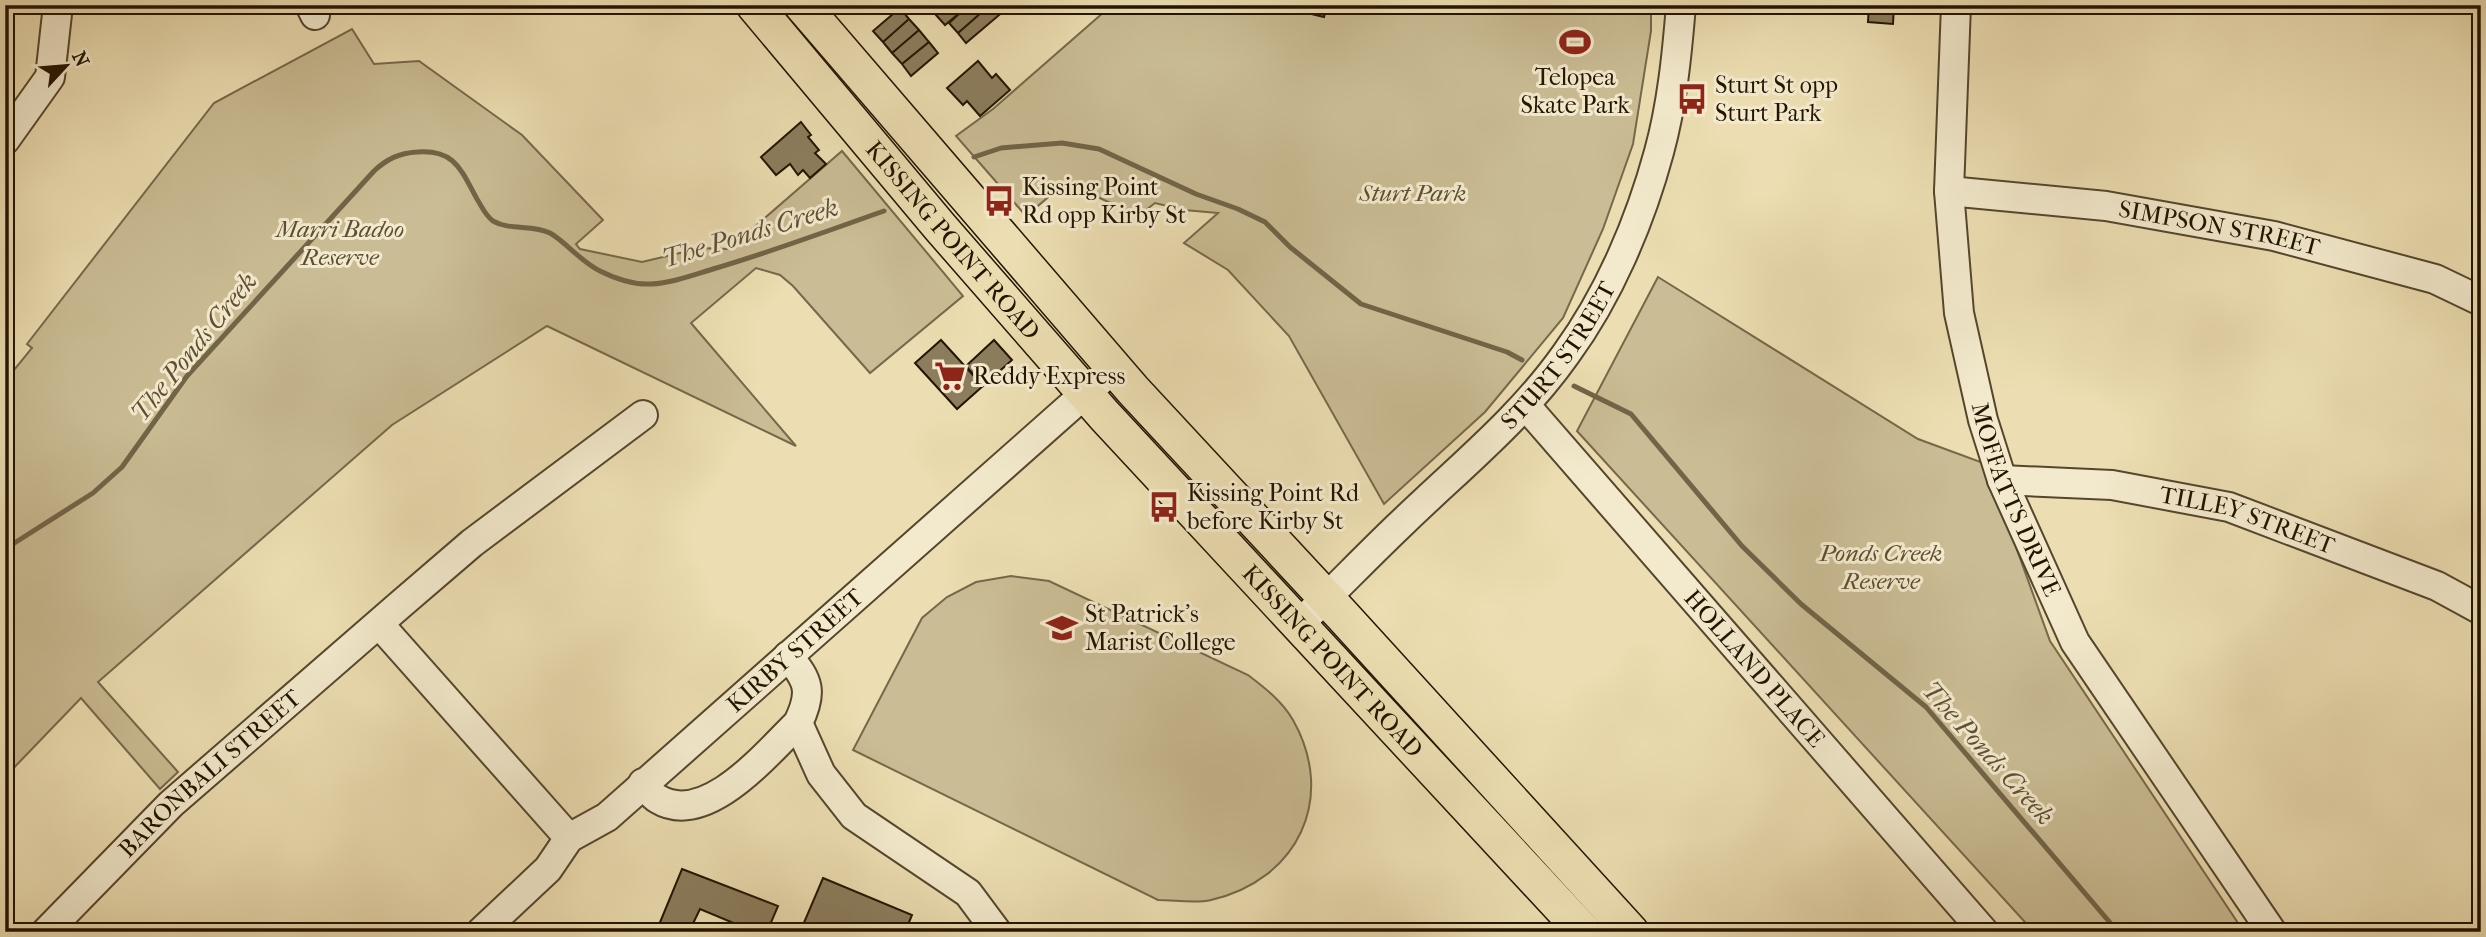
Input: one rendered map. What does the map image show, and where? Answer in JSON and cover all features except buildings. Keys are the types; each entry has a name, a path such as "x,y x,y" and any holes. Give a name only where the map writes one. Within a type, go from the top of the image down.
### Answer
{"main road":[{"name":"KISSING POINT ROAD","path":"754,5 931,216 1086,393 1584,932"},
{"name":"KISSING POINT ROAD","path":"802,5 1114,368 1631,932"}],"street":[{"path":"5,140 50,77 58,5"},
{"name":"STURT STREET","path":"1298,625 1526,406 1587,322 1645,198 1660,150 1681,5"},
{"name":"MOFFATTS DRIVE","path":"1956,5 1949,191 1959,313 1983,420 2003,480 2074,642 2272,932"},
{"name":"SIMPSON STREET","path":"1949,191 2106,205 2274,236 2435,279 2481,300"},
{"name":"KIRBY STREET","path":"481,932 548,869 569,838 607,817 1114,368"},
{"name":"HOLLAND PLACE","path":"1526,406 1984,932"},
{"name":"BARONBALI STREET","path":"46,932 171,804 472,543 643,415"},
{"name":"TILLEY STREET","path":"2003,480 2112,485 2229,507 2437,586 2481,610"},
{"path":"380,625 569,838"},
{"path":"788,656 803,673 807,683 803,789"},
{"path":"643,783 656,798 673,805 694,804 716,797 803,734"},
{"path":"803,734 821,774 854,816 968,893 997,932"}],"green space":[{"name":"Sturt Park","path":"1112,5 1651,5 1651,31 1633,144 1603,229 1563,318 1485,412 1384,504 1289,336 1228,270 1184,243 1218,213 1184,210 1155,203 1138,216 1066,182 1026,216 956,136 993,109"},
{"name":"Marri Badoo Reserve","path":"352,29 374,64 419,61 522,135 603,220 576,244 580,249 642,262 701,248 729,249 842,151 963,296 870,373 793,286 780,275 756,268 691,323 796,446 547,326 392,425 98,682 178,772 160,789 81,698 5,777 5,381 32,348 27,344 214,103"},
{"name":"Ponds Creek Reserve","path":"1658,277 1918,439 1986,464 2050,641 2244,932 2034,932 1577,431"},
{"path":"1011,576 1049,581 1248,675 1284,707 1306,749 1311,778 1309,806 1301,832 1287,855 1267,874 1241,890 1211,900 1158,900 853,750 922,618 947,597 976,582"}],"waterway":[{"name":"The Ponds Creek","path":"974,157 1001,148 1062,143 1099,149 1196,194 1265,222 1290,247 1361,304 1507,352 1522,360"},
{"name":"The Ponds Creek","path":"5,549 93,493 122,467 187,376 374,171 399,155 430,152 448,158 461,171 484,211 493,221 550,233 593,267 638,284 659,283 690,276 884,211"},
{"name":"The Ponds Creek","path":"1574,386 1631,414 1742,546 1801,604 1926,707 2118,932"}],"place":[{"name":"Telopea Skate Park","path":"1575,42"},
{"name":"Sturt St opp Sturt Park","path":"1692,99"},
{"name":"Kissing Point Rd opp Kirby St","path":"999,201"},
{"name":"Reddy Express","path":"950,376"},
{"name":"Kissing Point Rd before Kirby St","path":"1164,507"},
{"name":"St Patrick's Marist College","path":"1062,628"}]}
